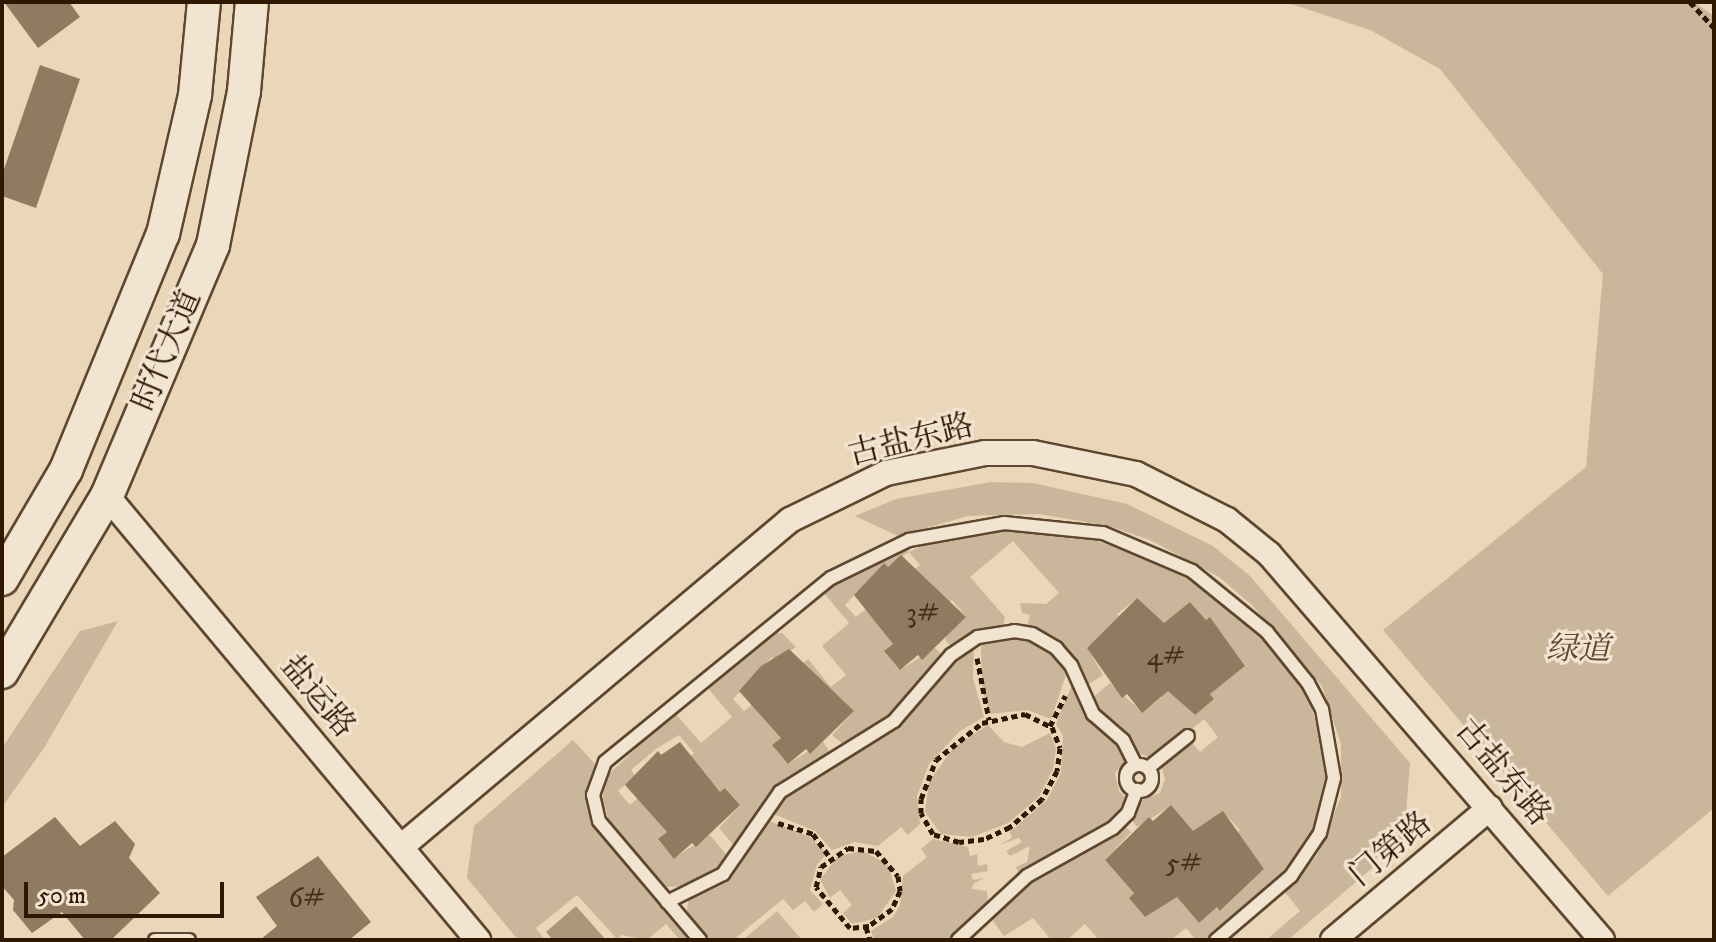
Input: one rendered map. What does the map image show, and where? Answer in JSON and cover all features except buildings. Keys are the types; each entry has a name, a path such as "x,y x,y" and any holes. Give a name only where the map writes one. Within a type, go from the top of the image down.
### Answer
{"main road":[{"name":"时代大道","path":"2,579 66,470 163,234 195,95 204,2"},
{"name":"时代大道","path":"2,672 107,496 213,245 244,91 252,2"}],"street":[{"name":"古盐东路","path":"401,847 790,520 886,473 985,453 1033,453 1136,474 1227,520 1313,599 1602,940"},
{"name":"盐运路","path":"107,496 478,940"},
{"name":"门第路","path":"1333,940 1490,808"}],"lane":[{"path":"700,940 599,821 593,795 605,762 803,598 857,563 940,532 1039,523 1076,526 1133,543 1214,585 1267,632 1308,683 1322,709 1334,778 1320,833 1291,876 1216,940"},
{"path":"667,902 723,874 764,813 794,780 894,721 951,655 978,637 1014,631 1056,648 1073,668 1093,714 1123,740 1151,782 1137,790 1128,813 1113,828 1027,876 958,940"},
{"path":"1137,790 1126,779 1188,736"},
{"path":"155,940 189,940"}],"path":[{"path":"1690,2 1714,28"},
{"path":"978,637 977,680 989,720"},
{"path":"1025,714 1045,721 1058,737 1057,771 1042,799 1010,827 972,841 940,838 921,813 925,781 952,744 989,720 1025,714"},
{"path":"764,813 813,834 830,857"},
{"path":"864,847 881,854 895,869 898,899 889,914 866,927 850,928 816,887 821,867 830,857 864,847"},
{"path":"866,927 870,940"}],"green space":[{"name":"绿道","path":"1285,2 1694,2 1714,16 1714,808 1608,896 1383,630 1586,467 1603,274 1440,69 1370,30"},
{"path":"991,482 1033,483 1127,504 1213,546 1250,576 1410,763 1404,841 1288,940 1266,940 1300,911 1285,892 1317,855 1341,797 1341,744 1322,686 1252,605 1219,577 1150,540 1109,526 1039,514 968,516 898,536 855,516 896,499"},
{"path":"1005,531 1085,537 1170,566 1210,592 1273,648 1308,697 1326,755 1325,797 1314,831 1287,872 1204,940 1196,940 1186,928 1171,940 1099,940 1085,924 1068,939 1046,940 1049,937 1033,918 1004,936 991,918 1012,895 1124,825 1131,832 1105,860 1121,878 1130,871 1138,889 1129,898 1145,917 1186,889 1192,896 1183,904 1199,923 1217,907 1221,911 1264,869 1232,837 1240,830 1223,812 1186,837 1171,806 1137,827 1130,818 1135,803 1160,793 1165,779 1161,765 1189,739 1200,752 1218,737 1204,719 1155,759 1138,753 1091,699 1110,683 1142,712 1162,697 1154,687 1160,681 1194,715 1214,699 1208,691 1218,673 1225,682 1245,666 1210,617 1206,620 1190,602 1172,617 1169,629 1136,599 1117,614 1125,624 1087,647 1103,675 1087,685 1074,660 1026,629 1030,615 1022,613 1020,603 1046,604 1059,593 1013,541 970,577 1005,617 1003,626 972,633 952,647 945,640 948,632 966,617 952,600 947,604 911,572 920,565 909,552 938,539"},
{"path":"906,547 909,552 888,567 884,563 845,605 856,617 866,609 893,644 884,651 900,670 935,648 943,656 897,713 845,746 832,735 854,711 799,667 808,659 831,687 846,675 822,646 849,623 823,592"},
{"path":"118,621 44,748 2,807 2,748 80,631"},
{"path":"772,633 782,633 796,647 775,661 772,657 733,699 744,711 754,703 781,738 772,745 788,764 823,742 832,755 777,789 735,847 719,828 740,805 726,788 720,792 714,784 697,798 685,761 694,753 679,735 657,748 631,770 635,776 618,791 630,805 638,798 662,826 667,832 658,840 674,858 710,835 729,858 718,873 690,886 665,887 610,823 602,801 606,777 674,712 701,743 732,717 707,687"},
{"path":"1004,636 1036,642 1068,669 1051,719 1027,710 990,714 982,689 982,640"},
{"path":"974,645 973,678 984,717 960,731 929,764 917,796 920,824 908,835 901,827 878,846 855,842 832,850 815,831 771,813 804,780 900,723 950,664"},
{"path":"1074,680 1090,718 1129,757 1115,773 1119,791 1128,800 1113,821 1020,876 1016,867 1027,862 1030,846 1010,856 1006,851 1022,842 1019,838 999,845 1012,838 1010,832 1047,800 1061,773 1063,736 1056,724"},
{"path":"988,725 1004,742 1022,747 1050,733 1056,749 1053,769 1039,797 1008,823 972,837 941,834 925,812 929,782 954,747"},
{"path":"573,740 595,764 585,794 592,825 688,940 680,940 666,924 647,940 622,935 617,939 577,895 536,928 545,940 518,940 467,878 474,826"},
{"path":"767,820 810,837 826,854 817,865 810,890 823,904 814,912 805,901 793,910 783,899 733,940 710,940 687,913 688,901 738,867"},
{"path":"933,839 968,847 970,856 977,854 978,866 987,864 988,871 971,874 973,880 985,878 973,884 972,889 987,891 988,903 952,940 874,940 871,931 893,917 900,905 903,876 927,857 921,849"},
{"path":"863,851 888,865 896,891 877,918 852,924 843,913 852,905 840,890 830,898 820,880 838,856"},
{"path":"777,911 802,940 743,940"}],"shaded area":[{"path":"576,906 606,940 553,940 546,932"}]}
